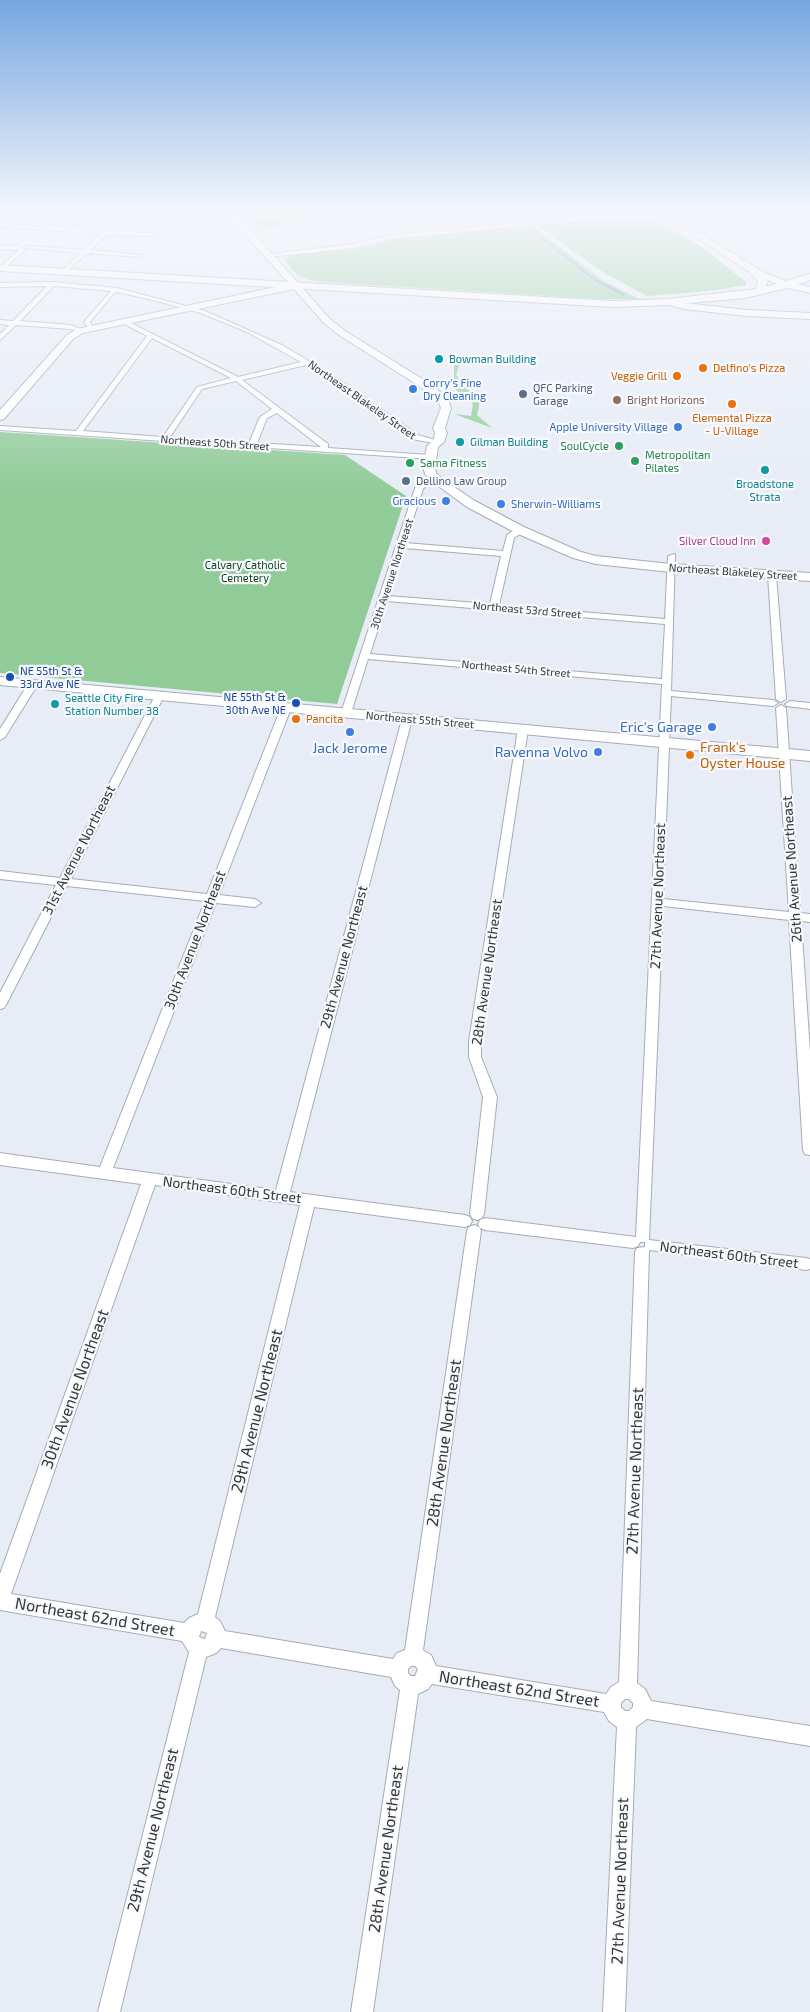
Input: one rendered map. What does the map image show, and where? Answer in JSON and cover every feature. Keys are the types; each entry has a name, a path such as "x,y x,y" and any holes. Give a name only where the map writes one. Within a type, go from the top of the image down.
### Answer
{"main road":[{"path":"0,417 67,340 86,329 207,305"},
{"path":"312,305 327,321 342,333 442,398 446,408 439,428 441,432 433,447 429,467 431,474 437,480"},
{"path":"601,305 810,316"},
{"path":"669,305 674,308 747,313"},
{"path":"722,305 732,311"},
{"name":"Northeast Blakeley Street","path":"437,480 471,504 520,530 565,550 596,560 672,562 772,575 810,577"},
{"name":"Northeast 55th Street","path":"0,681 810,756"}],"street":[{"path":"0,338 32,305"},
{"path":"0,322 70,326 86,329 87,322 101,305"},
{"name":"Northeast Blakeley Street","path":"178,305 249,330 308,362 415,437 433,447"},
{"path":"123,321 237,379 325,446 323,450"},
{"path":"78,433 151,335"},
{"path":"145,344 167,343"},
{"path":"165,439 198,388 308,362"},
{"path":"252,445 262,419 268,412 276,410"},
{"name":"Northeast 50th Street","path":"0,428 323,450 433,447"},
{"name":"30th Avenue Northeast","path":"346,713 420,487 437,480"},
{"path":"494,607 510,537 520,530"},
{"path":"402,545 506,554"},
{"name":"27th Avenue Northeast","path":"628,1690 642,1244 672,562"},
{"name":"26th Avenue Northeast","path":"772,575 810,1150"},
{"name":"Northeast 53rd Street","path":"384,598 669,622"},
{"name":"Northeast 54th Street","path":"366,656 666,688 810,706"},
{"path":"0,737 33,684"},
{"name":"31st Avenue Northeast","path":"0,1005 159,696"},
{"name":"30th Avenue Northeast","path":"104,1173 286,708"},
{"name":"29th Avenue Northeast","path":"282,1196 407,719"},
{"name":"28th Avenue Northeast","path":"413,1656 475,1222 490,1097 475,1057 475,1041 524,730"},
{"path":"0,875 255,903"},
{"path":"658,902 810,918"},
{"name":"Northeast 60th Street","path":"0,1159 642,1244 809,1264"},
{"name":"30th Avenue Northeast","path":"0,1600 150,1179"},
{"name":"29th Avenue Northeast","path":"108,2012 201,1640 215,1629 206,1622 308,1200"},
{"name":"Northeast 62nd Street","path":"0,1600 201,1640 404,1677"},
{"path":"413,1656 424,1661 426,1674 420,1684 404,1677 402,1660 413,1656"},
{"name":"Northeast 62nd Street","path":"426,1674 612,1704"},
{"name":"28th Avenue Northeast","path":"362,2012 404,1677"},
{"path":"634,1715 638,1696 628,1690 617,1692 612,1704 618,1716 634,1715 810,1736"},
{"name":"27th Avenue Northeast","path":"614,2012 634,1715"}],"green space":[{"path":"460,363 456,375 464,386 480,401 477,415 492,428 454,414 471,416 473,404 454,388 454,365"},
{"name":"Calvary Catholic Cemetery","path":"0,432 345,455 406,496 337,704 0,673"}],"place":[{"name":"Bowman Building","path":"439,359"},
{"name":"Delfino's Pizza","path":"703,368"},
{"name":"Veggie Grill","path":"677,376"},
{"name":"Corry's Fine Dry Cleaning","path":"413,389"},
{"name":"QFC Parking Garage","path":"523,394"},
{"name":"Bright Horizons","path":"617,400"},
{"name":"Elemental Pizza - U-Village","path":"732,404"},
{"name":"Apple University Village","path":"678,427"},
{"name":"Gilman Building","path":"460,442"},
{"name":"SoulCycle","path":"619,446"},
{"name":"Metropolitan Pilates","path":"635,461"},
{"name":"Sama Fitness","path":"410,463"},
{"name":"Broadstone Strata","path":"765,470"},
{"name":"Dellino Law Group","path":"406,481"},
{"name":"Gracious","path":"446,501"},
{"name":"Sherwin-Williams","path":"501,504"},
{"name":"Silver Cloud Inn","path":"766,541"},
{"name":"NE 55th St & 33rd Ave NE","path":"10,677"},
{"name":"NE 55th St & 30th Ave NE","path":"296,703"},
{"name":"Seattle City Fire Station Number 38","path":"55,704"},
{"name":"Pancita","path":"296,719"},
{"name":"Eric's Garage","path":"712,727"},
{"name":"Jack Jerome","path":"350,732"},
{"name":"Ravenna Volvo","path":"598,752"},
{"name":"Frank's Oyster House","path":"690,755"}]}
